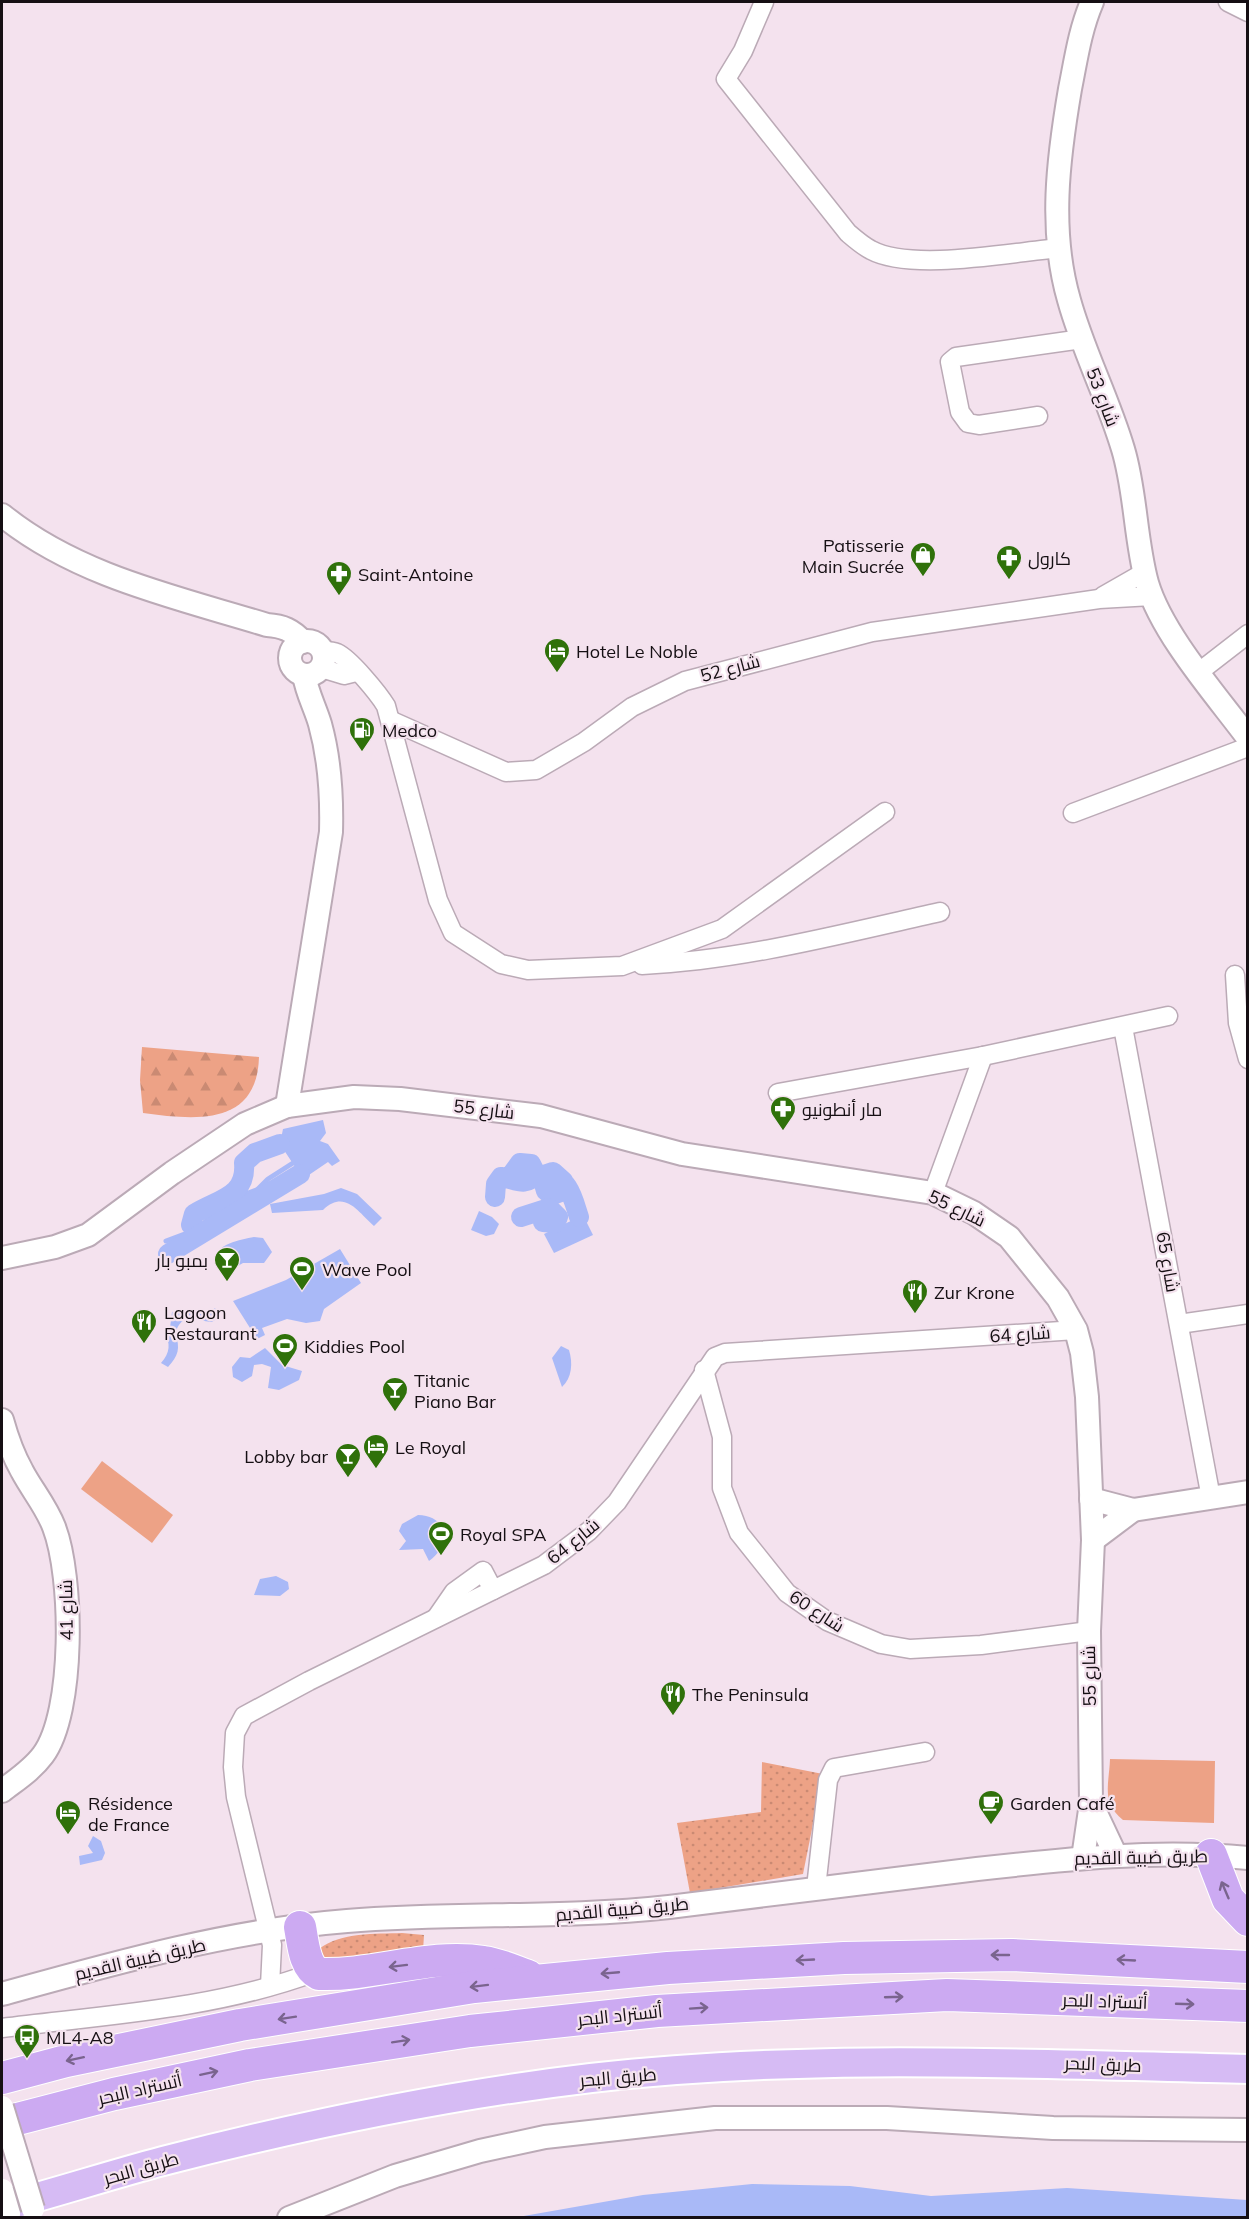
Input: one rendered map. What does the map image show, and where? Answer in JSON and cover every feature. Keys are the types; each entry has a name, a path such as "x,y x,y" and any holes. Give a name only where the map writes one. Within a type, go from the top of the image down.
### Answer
{"highway":[{"path":"1211,1855 1228,1899 1248,1920"},
{"path":"285,1929 304,1950 315,1972 326,1974 430,1962 469,1961 485,1962 537,1980"},
{"path":"2,2078 66,2061 240,2025 474,1987 680,1967 926,1956 1058,1956 1248,1967"},
{"name":"أتستراد البحر","path":"6,2142 114,2094 250,2065 470,2031 657,2011 948,1995 1248,2006"},
{"name":"طريق البحر","path":"7,2213 160,2162 318,2123 591,2078 826,2061 1093,2063 1248,2069"}],"street":[{"path":"764,2 743,51 726,79 848,233 870,250 886,255 927,261 1060,248"},
{"name":"شارع 53","path":"1077,2 1081,28"},
{"name":"شارع 53","path":"1092,2 1081,28 1059,165 1060,248 1068,299 1123,451 1145,572 1152,596 1199,672 1248,738"},
{"path":"1038,416 980,425 968,423 960,412 950,362 956,357 1082,339"},
{"path":"2,516 28,537 67,559 136,585 267,625 281,626 294,632 324,687 324,704 319,720 330,776 331,832 287,1106"},
{"name":"شارع 52","path":"1099,599 1145,572"},
{"name":"شارع 52","path":"392,720 506,771 536,770 584,742 632,707 685,681 872,632 1099,599 1152,596"},
{"path":"1199,672 1248,634"},
{"path":"310,659 344,675 356,672 378,693 392,720 438,900 453,933 501,964 528,970 700,962 741,956 940,912"},
{"path":"1073,813 1248,747"},
{"path":"622,966 722,929 885,812"},
{"path":"1235,975 1238,1023 1248,1059"},
{"path":"778,1093 982,1056 1168,1016"},
{"name":"شارع 65","path":"1123,1027 1211,1498"},
{"path":"933,1193 982,1056"},
{"name":"شارع 55","path":"2,1258 55,1247 88,1235 172,1173 244,1124 287,1106 354,1096 508,1111 598,1130 682,1154 933,1193 974,1213 1009,1237 1058,1298 1076,1330 1082,1353 1087,1397 1093,1540 1089,1631 1091,1803 1083,1858"},
{"path":"1179,1324 1248,1314"},
{"name":"شارع 64","path":"270,1986 274,1962 285,1929 236,1797 233,1767 235,1733 244,1716 544,1565 589,1531 617,1502 644,1466 704,1370 716,1357 725,1353 1076,1330"},
{"name":"شارع 60","path":"704,1370 722,1437 722,1488 739,1533 787,1593 827,1621 873,1641 910,1649 981,1645 1089,1631"},
{"name":"شارع 41","path":"2,1420 8,1457 55,1528 66,1573 69,1625 59,1715 53,1736 44,1754 30,1770 2,1791"},
{"path":"1091,1499 1133,1510 1248,1492"},
{"path":"1093,1540 1133,1510"},
{"path":"816,1888 828,1780 834,1768 925,1752"},
{"name":"شارع 55","path":"1091,1803 1115,1854"},
{"name":"طريق ضبية القديم","path":"2,1994 159,1953 285,1929 348,1921 599,1912 667,1907 1115,1854 1211,1855 1248,1858"},
{"path":"2,2028 92,2019 218,1998 270,1986 315,1972"},
{"path":"2,2107 6,2142 36,2213"},
{"path":"289,2217 375,2183 480,2151 545,2137 715,2118 887,2118 1053,2128 1248,2130"},
{"path":"2,2190 7,2213"}],"green space":[{"path":"142,1047 259,1057 256,1080 247,1096 235,1107 220,1114 183,1117 143,1113 140,1080"},
{"path":"102,1461 173,1515 152,1543 81,1489"},
{"path":"1110,1759 1215,1761 1214,1823 1123,1820 1109,1800"},
{"path":"762,1762 823,1774 803,1874 690,1893 677,1823 761,1812"},
{"path":"370,1934 424,1935 423,1951 337,1959 323,1957 319,1949 337,1939"}],"water":[{"path":"323,1120 326,1133 320,1141 328,1144 340,1161 332,1166 328,1162 303,1179 280,1144 283,1129"},
{"path":"341,1188 357,1194 382,1218 374,1226 357,1209 345,1202 331,1204 323,1210 272,1213 270,1204 324,1194"},
{"path":"479,1211 492,1217 499,1224 494,1234 486,1236 471,1230"},
{"path":"583,1215 593,1235 554,1253 544,1234"},
{"path":"254,1237 263,1238 272,1252 264,1263 243,1263 229,1271 218,1268 215,1260 220,1249 232,1242"},
{"name":"Wave Pool","path":"340,1249 361,1283 324,1309 320,1321 306,1323 287,1319 262,1328 265,1335 257,1339 233,1301 286,1280"},
{"path":"215,1308 220,1316 212,1322 189,1319 181,1322 175,1334 178,1344 176,1355 168,1367 161,1363 168,1352 168,1340 164,1332 170,1328 172,1312 183,1309 205,1315"},
{"path":"561,1346 569,1350 571,1360 570,1375 562,1387 552,1358"},
{"name":"Kiddies Pool","path":"265,1348 282,1365 302,1371 299,1380 279,1390 268,1388 271,1367 262,1364 254,1365 252,1376 242,1382 233,1377 232,1367 240,1357 250,1358"},
{"path":"418,1515 436,1520 444,1532 441,1547 429,1561 423,1549 399,1550 406,1541 399,1531 402,1524"},
{"path":"276,1576 288,1582 289,1589 280,1596 254,1595 260,1579"},
{"path":"93,1836 101,1841 105,1853 102,1860 80,1865 79,1856 93,1853 88,1846"},
{"path":"752,2184 850,2186 931,2196 1067,2188 1247,2200 1247,2217 518,2217 643,2195"}],"waterway":[{"path":"191,1225 194,1214 236,1190 244,1174 244,1163 255,1153 280,1144"},
{"path":"166,1241 198,1229 216,1211 249,1198 268,1179 293,1163"},
{"path":"495,1197 496,1184 501,1177 520,1182 528,1181 532,1178 536,1174 531,1164 520,1163 512,1174 513,1178 523,1181 528,1180 530,1178 533,1176 530,1166 520,1165 514,1175 521,1180 525,1180 529,1179 533,1178 537,1177 553,1172 563,1181 561,1192 553,1195 546,1191 544,1184 548,1178 561,1180 566,1185 573,1197 579,1217"},
{"path":"206,1223 218,1218 248,1193 271,1185 296,1169"},
{"path":"168,1254 300,1174"},
{"path":"521,1217 549,1208 558,1217 555,1223 543,1222"},
{"path":"170,1247 183,1237"}],"place":[{"name":"Patisserie Main Sucrée","path":"923,578"},
{"name":"كارول","path":"1009,581"},
{"name":"Saint-Antoine","path":"339,597"},
{"name":"Hotel Le Noble","path":"557,674"},
{"name":"Medco","path":"362,753"},
{"name":"مار أنطونيو","path":"783,1132"},
{"name":"بمبو بار","path":"227,1283"},
{"name":"Wave Pool","path":"302,1292"},
{"name":"Zur Krone","path":"915,1315"},
{"name":"Lagoon Restaurant","path":"144,1345"},
{"name":"Kiddies Pool","path":"285,1369"},
{"name":"Titanic Piano Bar","path":"395,1413"},
{"name":"Le Royal","path":"376,1470"},
{"name":"Lobby bar","path":"348,1479"},
{"name":"Royal SPA","path":"441,1557"},
{"name":"The Peninsula","path":"673,1717"},
{"name":"Garden Café","path":"991,1826"},
{"name":"Résidence de France","path":"68,1836"},
{"name":"ML4-A8","path":"27,2060"}]}
